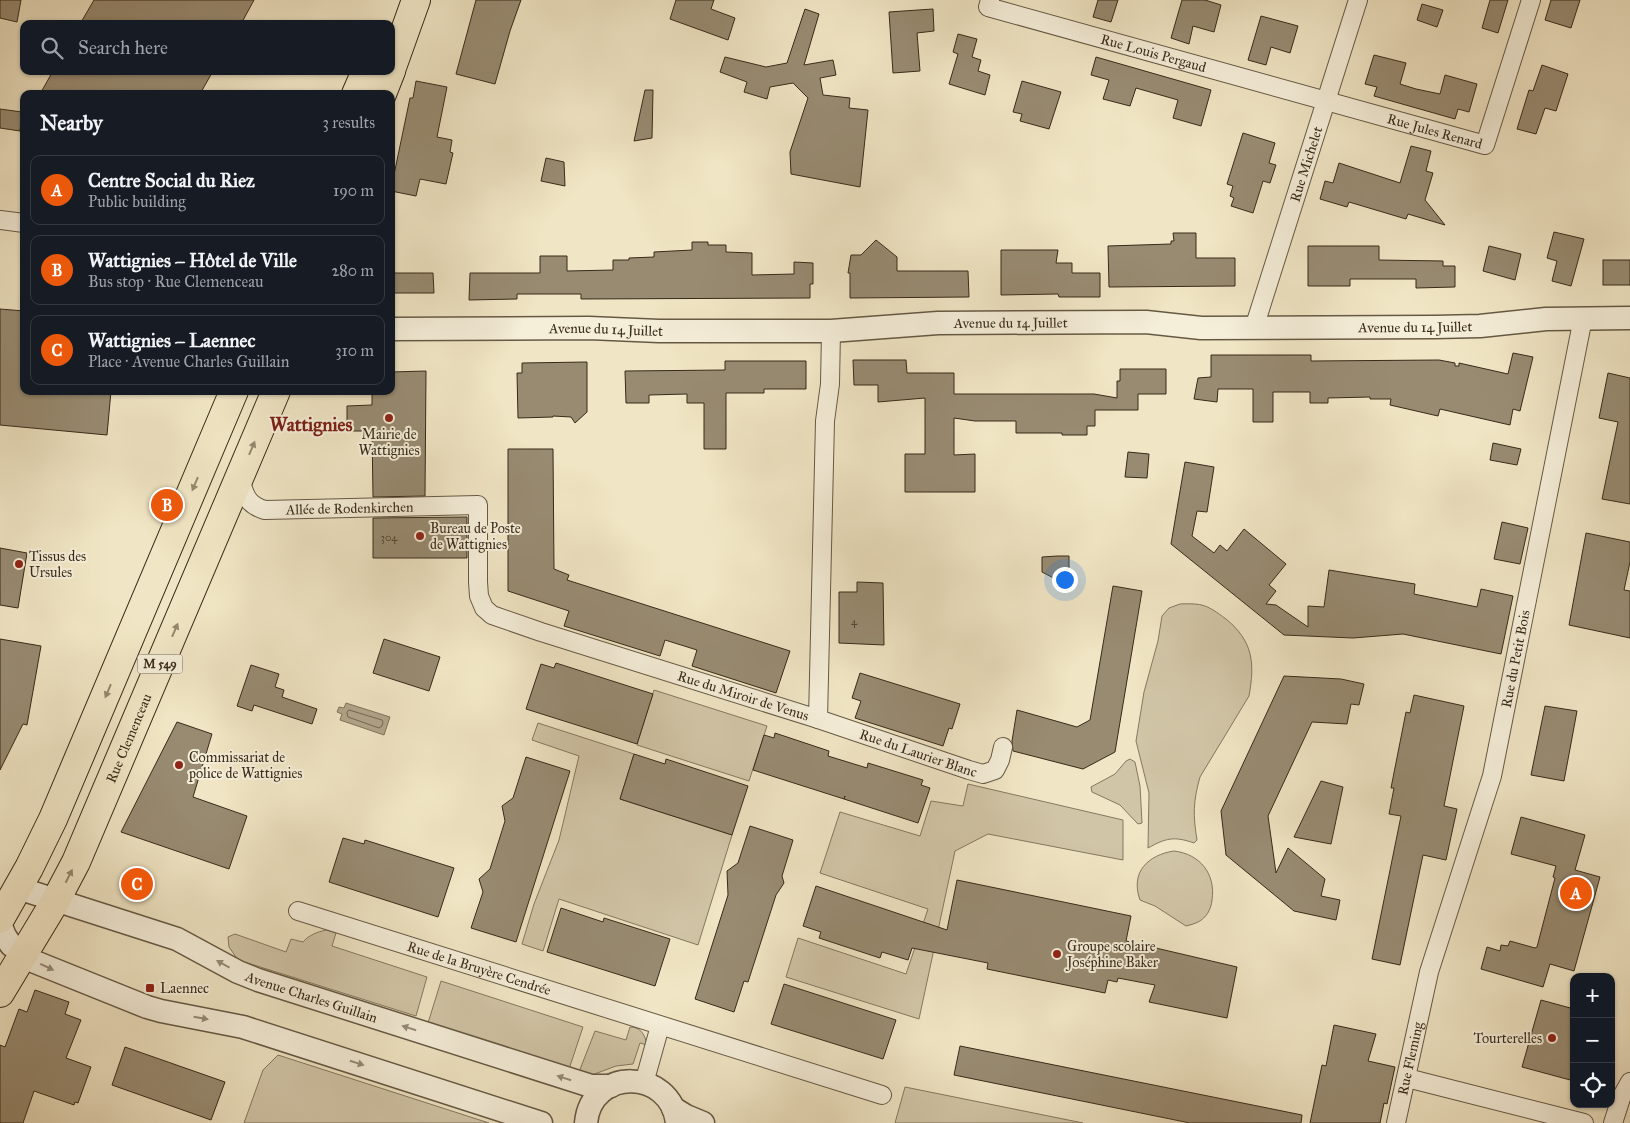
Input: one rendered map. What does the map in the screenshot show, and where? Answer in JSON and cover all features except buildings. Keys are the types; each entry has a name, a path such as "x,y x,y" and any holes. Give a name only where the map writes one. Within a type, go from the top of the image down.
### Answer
{"main road":[{"path":"395,21 411,0"},
{"path":"395,59 416,0"},
{"path":"358,90 364,75"},
{"path":"384,90 389,75"},
{"name":"M 549","path":"0,920 53,819 232,395"},
{"name":"Rue Clemenceau","path":"0,994 56,900 82,846 274,395"}],"street":[{"name":"Rue Louis Pergaud","path":"990,0 988,7 1325,100"},
{"name":"Rue Michelet","path":"1254,328 1358,0"},
{"name":"Rue Jules Renard","path":"1325,100 1485,144 1531,0"},
{"path":"0,220 20,222"},
{"name":"Rue du Petit Bois","path":"1424,993 1492,776 1583,318"},
{"name":"Avenue du 14 Juillet","path":"395,329 594,328 659,331 831,331 938,323 1117,322 1170,323 1201,328 1435,327 1480,326 1546,319 1630,318"},
{"name":"Rue du Miroir de Venus","path":"478,505 479,596 484,608 492,615 818,719 824,421 830,384 831,331"},
{"name":"Allée de Rodenkirchen","path":"240,478 246,498 257,507 270,510 478,505"},
{"name":"Rue du Laurier Blanc","path":"818,719 983,774 994,770 1000,760 1003,746"},
{"name":"Avenue Charles Guillain","path":"18,888 177,939 238,972 258,980 591,1086 611,1086 624,1081 644,1083"},
{"name":"Rue de la Bruyère Cendrée","path":"298,911 882,1095"},
{"path":"0,924 7,940 24,955 50,969 147,1007 243,1027 541,1123"},
{"name":"Rue Fleming","path":"1396,1123 1424,993"},
{"path":"660,1026 644,1083 661,1092 675,1115 686,1116 703,1123"},
{"path":"1407,1078 1584,1123"},
{"path":"1613,1123 1621,1098 1630,1082"},
{"path":"586,1123 594,1100 611,1086"}],"shaded area":[{"path":"1180,604 1194,604 1209,608 1235,627 1247,644 1250,653 1251,684 1249,696 1200,777 1194,808 1197,840 1194,843 1181,839 1170,839 1148,848 1149,793 1136,741 1144,692 1158,641 1162,616 1169,608"},
{"path":"654,690 767,726 749,781 637,745"},
{"path":"538,723 634,754 620,799 732,835 698,945 559,899 543,951 522,944 534,904 559,840 579,756 532,740"},
{"path":"1130,759 1135,762 1140,786 1142,823 1138,824 1120,805 1092,792 1091,787 1115,774"},
{"path":"968,784 1123,820 1123,860 988,834 955,851 919,1019 786,977 798,938 906,974 928,909 820,873 840,812 920,836 931,801 963,806"},
{"path":"1174,851 1191,856 1199,861 1209,874 1213,891 1211,907 1208,913 1201,920 1186,926 1155,906 1140,900 1138,890 1137,881 1144,866 1156,856"},
{"path":"326,930 336,933 332,946 427,977 416,1016 238,960 229,947 228,937 235,934 286,952 291,939 303,942 313,934"},
{"path":"441,981 583,1027 569,1069 428,1023"},
{"path":"630,1027 637,1028 642,1032 647,1045 640,1043 633,1064 616,1066 592,1075 579,1072 595,1031 626,1040"},
{"path":"278,1055 489,1123 244,1123 263,1070"},
{"path":"905,1087 1083,1123 895,1123"}],"water":[{"path":"346,703 390,717 384,735 340,720 342,714 337,712 339,707 344,708"}],"place":[{"name":"Mairie de Wattignies","path":"389,418"},
{"name":"Wattignies – Hôtel de Ville","path":"167,505"},
{"name":"Bureau de Poste de Wattignies","path":"420,536"},
{"name":"Tissus des Ursules","path":"19,564"},
{"name":"Commissariat de police de Wattignies","path":"179,765"},
{"name":"Wattignies – Laennec","path":"137,884"},
{"name":"Centre Social du Riez","path":"1576,893"},
{"name":"Groupe scolaire Joséphine Baker","path":"1057,954"},
{"name":"Laennec","path":"150,988"},
{"name":"Tourterelles","path":"1552,1038"}],"district":[{"name":"Wattignies","path":"311,424"}]}
